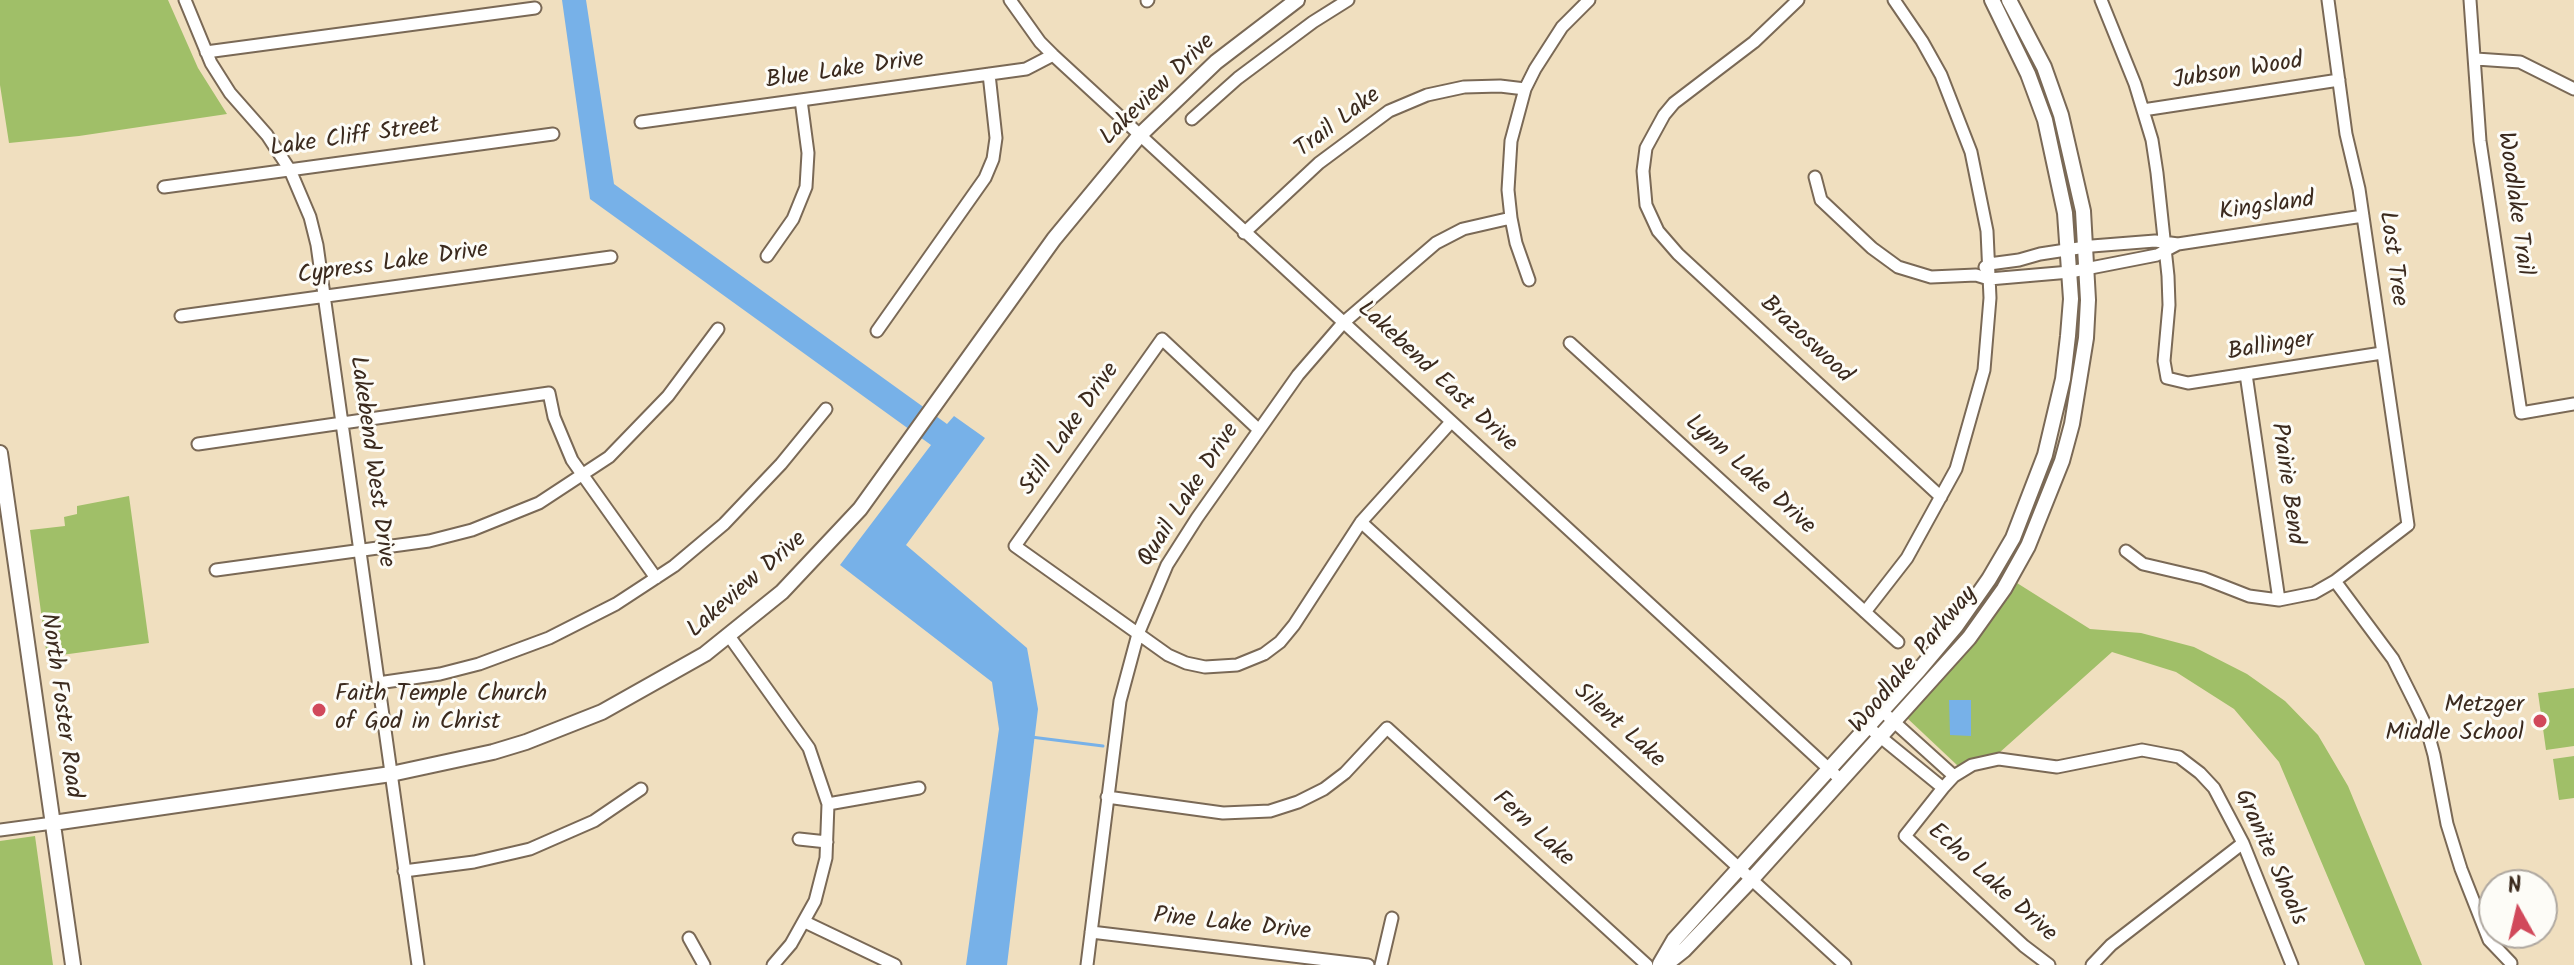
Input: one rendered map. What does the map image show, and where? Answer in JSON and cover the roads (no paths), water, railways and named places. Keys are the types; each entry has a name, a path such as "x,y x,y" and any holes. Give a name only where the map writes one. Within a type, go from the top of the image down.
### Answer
{"street":[{"name":"Lakebend West Drive","path":"185,0 206,52 230,93 267,135 290,170 310,217 317,245 418,965"},
{"name":"Lakebend East Drive","path":"1010,0 1053,55 1841,780"},
{"name":"Lakeview Drive","path":"0,830 391,774 493,752 567,727 637,694 705,654 782,592 860,509 1054,239 1140,135 1216,62 1297,0"},
{"path":"1192,119 1238,78 1348,0"},
{"path":"1529,280 1511,218 1508,165 1511,141 1525,89 1547,47 1589,0"},
{"name":"Brazoswood","path":"1798,0 1754,42 1674,103 1664,115 1646,148 1643,188 1648,211 1658,231 1678,254 1941,497"},
{"path":"1865,612 1907,558 1956,469 1979,391 1989,324 1987,231 1977,178 1957,112 1922,41 1894,0"},
{"name":"Woodlake Parkway","path":"1662,965 1674,940 1929,659 1981,591 2013,538 2031,496 2055,420 2063,379 2071,299 2070,272 2065,213 2045,120 2028,74 1992,0"},
{"name":"Woodlake Parkway","path":"1662,965 1684,950 1751,880 1969,638 2004,589 2028,546 2047,502 2072,424 2080,382 2088,300 2086,247 2083,211 2061,115 2044,67 2009,0"},
{"path":"2101,0 2143,110 2157,173 2165,246"},
{"name":"Lost Tree","path":"2328,0 2408,525 2335,581"},
{"name":"Woodlake Trail","path":"2470,0 2480,141 2521,413 2574,404"},
{"path":"206,52 535,8"},
{"name":"Blue Lake Drive","path":"641,122 1026,69 1053,55"},
{"path":"2476,59 2520,62 2574,89"},
{"path":"877,331 985,178 993,159 996,138 989,74"},
{"name":"Jubson Wood","path":"2143,110 2339,80"},
{"name":"Trail Lake","path":"1244,233 1319,163 1389,111 1427,95 1464,87 1525,89"},
{"path":"767,256 793,219 806,187 808,153 801,100"},
{"name":"Lake Cliff Street","path":"164,187 553,134"},
{"path":"1815,177 1821,200 1872,248 1898,267 1931,277 1976,275 1989,279"},
{"name":"Kingsland","path":"1989,264 2086,247 2122,244 2165,246 2363,216"},
{"name":"Quail Lake Drive","path":"1087,965 1120,701 1138,634 1167,565 1298,375 1343,323 1436,243 1463,229 1511,218"},
{"path":"2122,244 2124,262"},
{"name":"Kingsland","path":"1989,279 2087,269 2157,255 2165,246"},
{"name":"Ballinger","path":"2165,246 2169,305 2164,361 2167,378 2188,383 2382,353"},
{"name":"Cypress Lake Drive","path":"181,316 611,257"},
{"path":"2029,257 2031,275"},
{"path":"1976,275 1989,264"},
{"path":"216,570 429,541 472,530 539,503 609,457 668,396 718,329"},
{"name":"Still Lake Drive","path":"1138,634 1015,546 1162,339 1259,430"},
{"name":"Lynn Lake Drive","path":"1570,343 1898,642"},
{"name":"Prairie Bend","path":"2246,374 2279,600"},
{"path":"198,444 549,393 563,444 656,578"},
{"path":"378,683 440,674 513,652 585,621 656,578 724,524 752,497 826,409"},
{"path":"1138,634 1168,655 1196,665 1225,667 1255,659 1280,642 1361,522 1451,422"},
{"name":"North Foster Road","path":"0,453 73,965"},
{"name":"Silent Lake","path":"1361,522 1845,965"},
{"path":"2126,551 2143,564 2203,578 2249,596 2279,600 2314,593 2335,581 2393,659 2426,726 2447,824 2461,869 2489,940 2511,963"},
{"path":"729,636 809,748 828,804 827,842 821,880 805,922 773,965"},
{"path":"1882,711 1954,776"},
{"path":"1867,726 1943,788"},
{"name":"Fern Lake","path":"1107,797 1223,813 1271,811 1327,787 1345,773 1387,728 1647,965"},
{"path":"1908,760 1921,745"},
{"name":"Granite Shoals","path":"1905,836 1954,776 1972,765 1999,759 2057,767 2134,750 2179,757 2207,781 2227,809 2292,965"},
{"path":"828,804 919,788"},
{"path":"404,871 474,862 530,849 594,821 641,789"},
{"name":"Echo Lake Drive","path":"1905,836 2024,946 2049,965"},
{"path":"799,839 827,842"},
{"path":"2092,965 2111,945 2243,843"},
{"path":"1381,965 1392,918"},
{"path":"805,922 895,965"},
{"name":"Pine Lake Drive","path":"1091,932 1368,965"},
{"path":"689,938 704,965"}],"water":[{"path":"562,0 586,0 614,184 947,424 954,416 985,438 906,545 1027,648 1038,709 1007,965 966,965 999,729 992,682 840,565 931,445 590,199"},
{"path":"1949,700 1971,700 1971,736 1950,735"}],"waterway":[{"path":"1031,737 1103,746"}],"place":[{"name":"Faith Temple Church of God in Christ","path":"319,710"},
{"name":"Metzger Middle School","path":"2540,721"}]}
